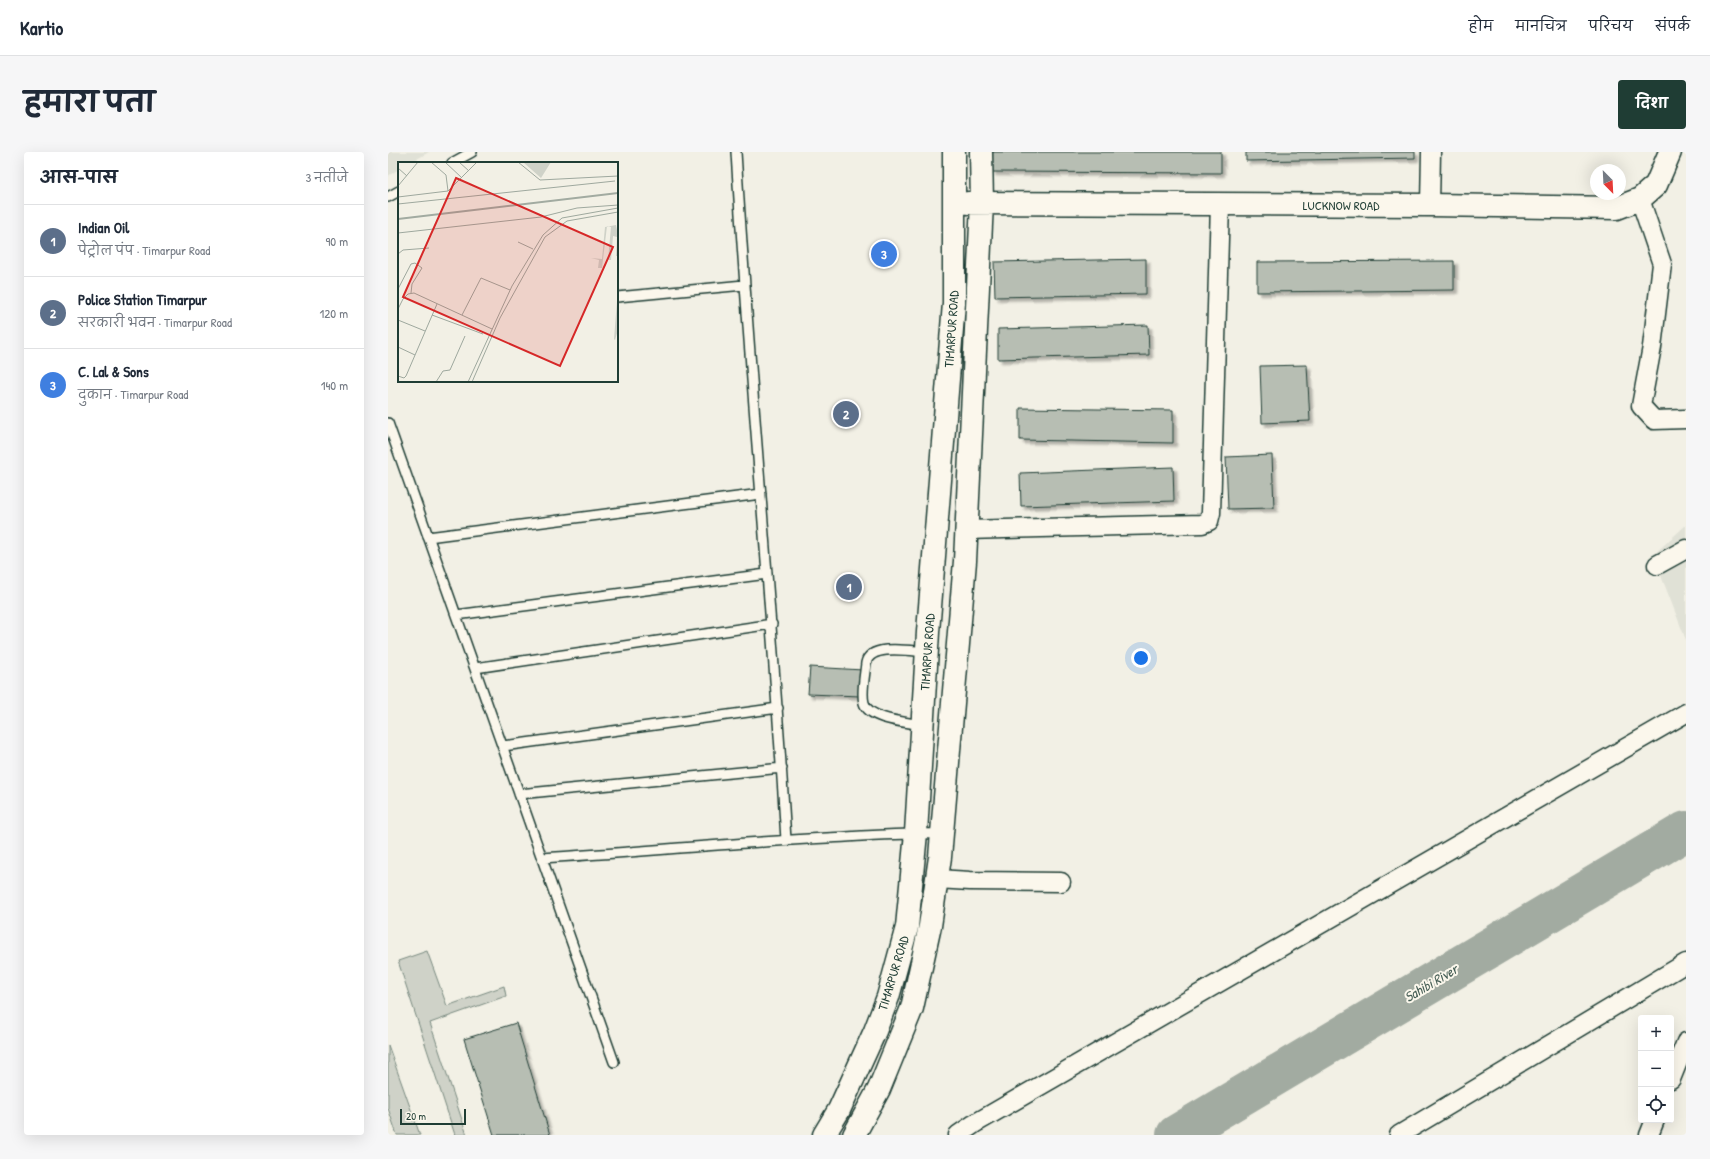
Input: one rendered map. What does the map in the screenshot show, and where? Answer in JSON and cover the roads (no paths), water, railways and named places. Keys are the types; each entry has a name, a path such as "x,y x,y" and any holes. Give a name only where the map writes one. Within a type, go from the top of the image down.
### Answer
{"street":[{"name":"TIMARPUR ROAD","path":"824,1135 839,1110 875,1031 888,997 907,927 916,833 927,652 954,303 954,152"},
{"name":"TIMARPUR ROAD","path":"854,1135 879,1090 912,1008 930,926 937,879 942,834 966,530 982,203 981,152"},
{"path":"1430,152 1430,205"},
{"name":"LUCKNOW ROAD","path":"954,204 1430,205 1617,208 1640,199 1656,185 1670,152"},
{"path":"1640,199 1662,264 1652,347 1641,406 1654,420 1686,419"},
{"path":"966,530 1202,524 1209,521 1211,513 1220,204"},
{"path":"1657,565 1686,549"},
{"path":"958,1135 974,1124 1686,713"},
{"path":"937,879 970,881 1061,882"},
{"path":"1399,1135 1686,963"},
{"path":"1674,1072 1686,1042"},
{"path":"1649,1135 1654,1123"}],"lane":[{"path":"454,162 472,152"},
{"path":"736,152 744,285 772,624 786,840"},
{"path":"388,197 398,192"},
{"path":"618,297 744,285"},
{"path":"388,423 614,1062"},
{"path":"428,537 761,494"},
{"path":"456,615 768,574"},
{"path":"475,668 772,624"},
{"path":"922,726 879,717 866,708 864,702 866,663 867,658 874,652 883,650 927,652"},
{"path":"503,746 778,708"},
{"path":"519,794 782,768"},
{"path":"542,858 642,852 786,840 916,833 942,834"}],"waterway":[{"name":"Sahibi River","path":"1176,1135 1686,831"}],"place":[{"name":"C. Lal & Sons","path":"884,254"},
{"name":"Police Station Timarpur","path":"846,414"},
{"name":"Indian Oil","path":"849,587"}]}
